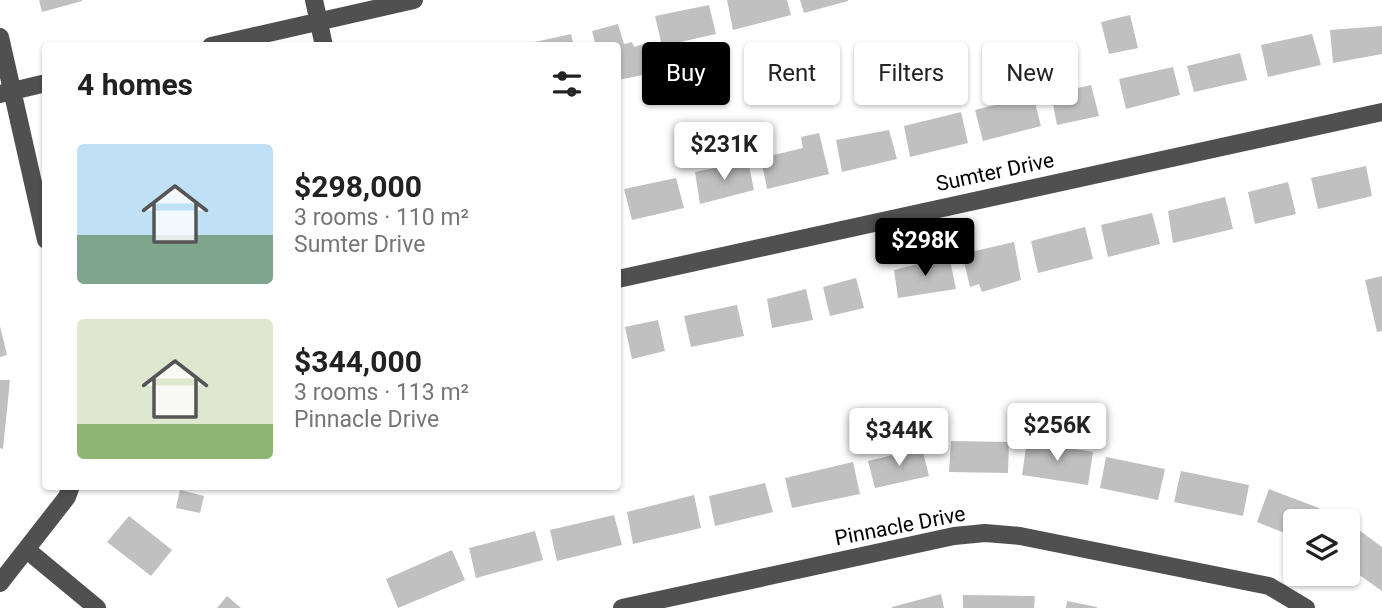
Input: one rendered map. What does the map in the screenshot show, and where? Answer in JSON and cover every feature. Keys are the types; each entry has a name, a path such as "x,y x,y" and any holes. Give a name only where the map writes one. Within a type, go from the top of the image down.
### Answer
{"street":[{"path":"314,0 323,42"},
{"path":"228,42 414,0"},
{"path":"0,37 6,92 42,225"},
{"path":"6,92 42,84"},
{"name":"Sumter Drive","path":"621,278 1382,112"},
{"path":"0,583 67,497 70,490"},
{"name":"Pinnacle Drive","path":"622,608 954,537 985,533 1020,536 1269,586 1306,608"},
{"path":"27,550 97,608"}],"building":[{"path":"39,0 82,0 82,1 42,12"},
{"path":"727,0 787,0 791,15 733,30"},
{"path":"800,0 848,0 848,1 804,13"},
{"path":"709,5 716,34 680,42 661,42 655,16"},
{"path":"1130,15 1138,48 1109,54 1101,22"},
{"path":"618,24 624,44 632,42 634,47 642,44 642,75 621,79 621,42 595,42 592,31"},
{"path":"1382,26 1382,54 1333,63 1330,30"},
{"path":"571,34 573,42 535,42"},
{"path":"1312,34 1321,65 1268,77 1261,45"},
{"path":"1240,53 1247,80 1194,92 1187,66"},
{"path":"1173,67 1180,95 1126,109 1119,79"},
{"path":"1091,85 1099,116 1057,125 1053,105 1078,105 1078,88"},
{"path":"994,105 1036,105 1041,126 983,141 975,110"},
{"path":"961,112 968,143 910,157 904,126"},
{"path":"889,130 897,159 842,172 836,140"},
{"path":"819,133 829,174 767,189 761,158 803,148 801,137"},
{"path":"748,161 754,190 700,204 695,172"},
{"path":"1366,166 1372,196 1318,209 1311,178"},
{"path":"676,178 684,208 632,220 624,189"},
{"path":"1288,182 1296,214 1255,224 1248,192"},
{"path":"1225,197 1233,229 1173,243 1168,211"},
{"path":"1152,213 1160,244 1108,257 1101,225"},
{"path":"1085,227 1093,259 1038,273 1031,241"},
{"path":"1014,242 1021,280 982,292 979,284 970,287 962,254"},
{"path":"949,256 956,289 898,298 894,270"},
{"path":"1382,276 1382,331 1377,332 1365,280"},
{"path":"856,278 864,308 830,316 823,287"},
{"path":"806,289 813,320 772,328 767,299"},
{"path":"737,305 744,336 691,347 684,316"},
{"path":"658,320 665,351 632,359 625,327"},
{"path":"0,326 7,355 0,357"},
{"path":"0,380 10,380 3,449 0,448"},
{"path":"951,441 1009,442 1008,473 949,472"},
{"path":"1027,441 1093,452 1088,485 1022,475"},
{"path":"922,448 929,476 875,488 868,461"},
{"path":"1106,457 1165,469 1158,500 1100,488"},
{"path":"853,462 860,494 792,508 785,478"},
{"path":"1181,471 1249,485 1243,516 1174,502"},
{"path":"765,483 773,512 715,526 709,496"},
{"path":"1269,489 1319,508 1283,509 1283,532 1257,522"},
{"path":"180,490 204,496 200,513 176,508"},
{"path":"694,495 701,528 633,544 627,512"},
{"path":"614,515 622,545 557,561 550,530"},
{"path":"129,516 172,550 151,576 107,542"},
{"path":"535,531 543,560 476,578 469,548"},
{"path":"1360,531 1382,547 1382,591 1360,575"},
{"path":"452,550 465,580 398,608 386,579"},
{"path":"941,594 944,608 892,608 892,607"},
{"path":"963,595 1035,596 1034,608 963,608"},
{"path":"227,596 241,608 217,608"},
{"path":"1067,601 1097,607 1097,608 1066,608"}]}
